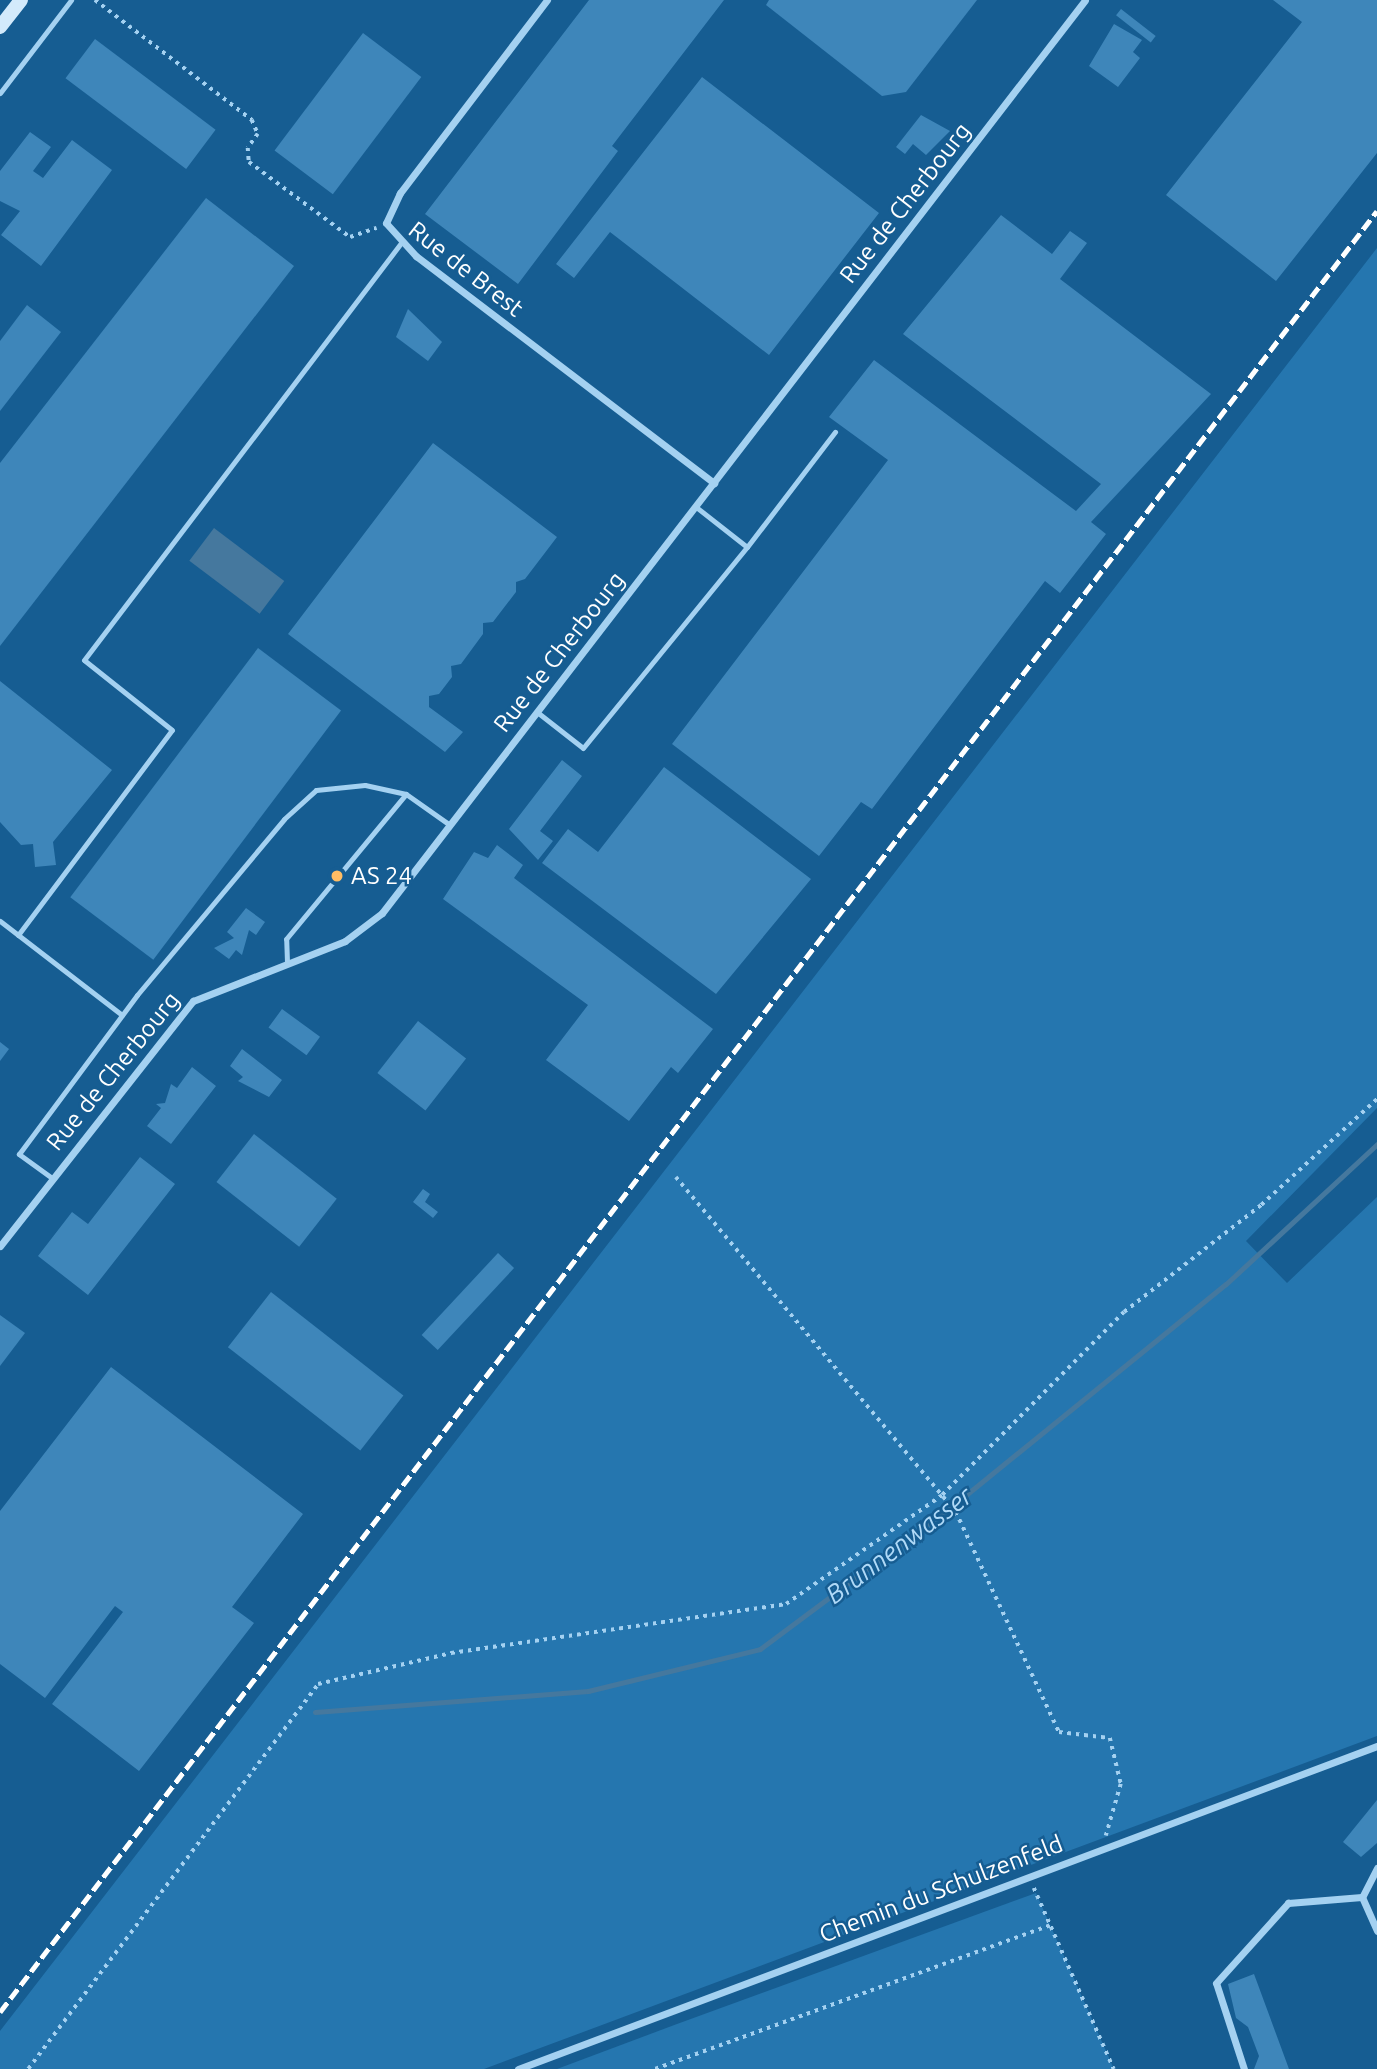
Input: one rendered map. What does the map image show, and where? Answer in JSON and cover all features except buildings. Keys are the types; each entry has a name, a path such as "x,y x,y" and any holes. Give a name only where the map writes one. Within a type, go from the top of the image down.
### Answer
{"main road":[{"path":"0,27 21,0"}],"street":[{"name":"Rue de Brest","path":"548,0 400,193 386,223 401,243 714,483"},
{"name":"Rue de Cherbourg","path":"0,1246 193,1001 345,941 382,913 1085,0"},
{"name":"Chemin du Schulzenfeld","path":"518,2069 1377,1746"},
{"path":"1362,1897 1377,1868"},
{"path":"1362,1897 1377,1931"},
{"path":"1244,2069 1216,1983 1287,1903 1362,1897"}],"lane":[{"path":"0,93 71,0"},
{"path":"18,934 172,730 84,660 401,243"},
{"path":"537,712 583,748 747,547 835,432"},
{"path":"696,507 747,547"},
{"path":"52,1178 19,1154 122,1015 284,820 316,790 365,785 406,794 450,825"},
{"path":"287,962 286,939 406,794"},
{"path":"0,921 122,1015"}],"path":[{"path":"96,0 252,120 258,134 248,148 249,162 350,237 386,223"},
{"path":"28,2069 318,1684 451,1653 786,1604 942,1495 1125,1312 1261,1205 1377,1099"},
{"path":"676,1177 956,1512 1059,1732 1110,1738 1117,1753 1121,1784 1102,1849"},
{"path":"1028,1877 1114,2069"},
{"path":"655,2069 1050,1925"}],"shaded area":[{"path":"1377,248 1377,1108 1246,1241 1287,1283 1377,1197 1377,1736 484,2069 0,2069 0,2031"},
{"path":"214,528 284,581 260,614 189,561"},
{"path":"1036,1893 1114,2069 557,2069 677,2024"}],"waterway":[{"name":"Brunnenwasser","path":"315,1712 588,1691 760,1649 961,1499 1226,1284 1377,1144"}],"railway":[{"path":"0,2012 1377,211"}],"place":[{"name":"AS 24","path":"337,876"}]}
